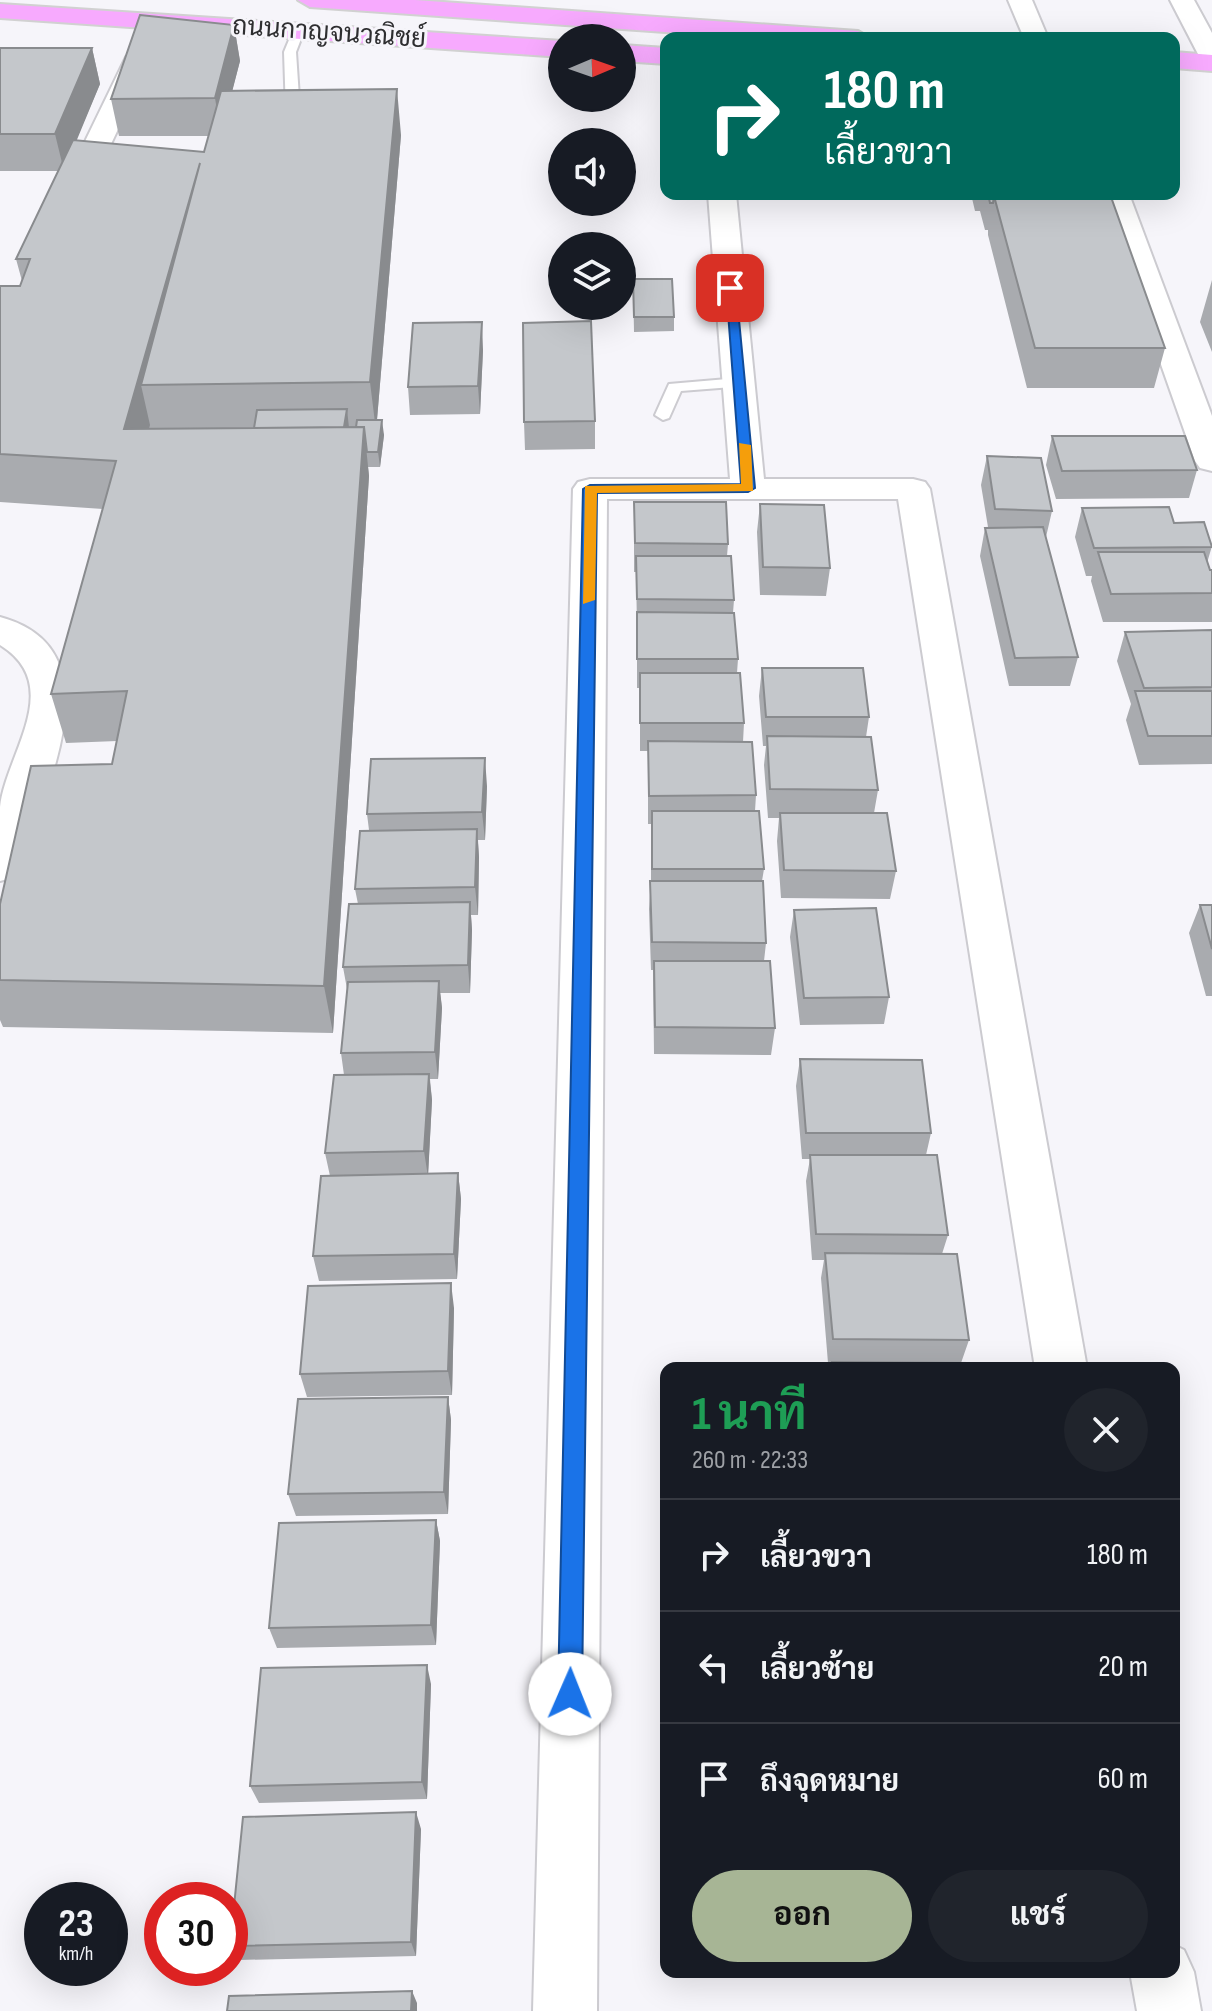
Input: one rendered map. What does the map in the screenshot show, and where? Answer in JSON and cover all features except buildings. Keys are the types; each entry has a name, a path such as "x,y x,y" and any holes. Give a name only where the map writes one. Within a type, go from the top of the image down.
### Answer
{"highway":[{"name":"ถนนกาญจนวณิชย์","path":"310,0 771,32"},
{"name":"ถนนกาญจนวณิชย์","path":"0,11 548,48"},
{"path":"636,54 660,56"},
{"path":"1180,60 1212,63"}],"street":[{"path":"1020,0 1033,32"},
{"path":"1182,0 1212,56"},
{"path":"63,217 156,22"},
{"path":"723,200 748,488"},
{"path":"1117,200 1212,461"},
{"path":"565,2011 590,489 913,489 1060,1362"},
{"path":"0,629 18,638 41,661 51,701 0,866"},
{"path":"1163,1978 1169,2011"}],"lane":[{"path":"293,113 290,52 298,31"},
{"path":"663,415 675,387 739,383"}],"slow traffic":[{"path":"588,600 590,489 748,488 744,445"}],"route":[{"path":"570,1694 590,489 748,488 730,288"}]}
